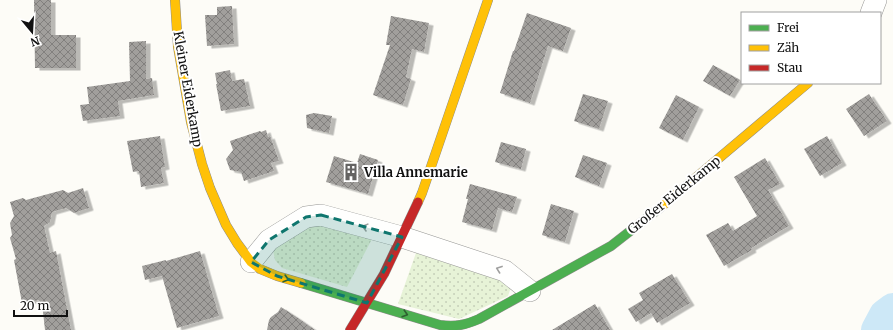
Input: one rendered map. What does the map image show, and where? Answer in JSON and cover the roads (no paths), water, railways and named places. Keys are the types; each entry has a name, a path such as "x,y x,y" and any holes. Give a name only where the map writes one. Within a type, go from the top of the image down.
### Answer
{"street":[{"name":"Kleiner Eiderkamp","path":"175,0 178,47 191,122 210,188 226,225 236,243 251,262 260,269 277,276 367,303"},
{"path":"350,330 384,274 422,193 488,0"},
{"path":"871,12 876,0"},
{"name":"Großer Eiderkamp","path":"367,303 451,327 464,326 479,320 611,246 651,216 807,84"},
{"path":"251,262 269,240 306,217 321,215 402,237 505,271 530,291"}],"waterway":[{"path":"877,330 885,315 893,309"}],"place":[{"name":"Villa Annemarie","path":"351,172"}]}
